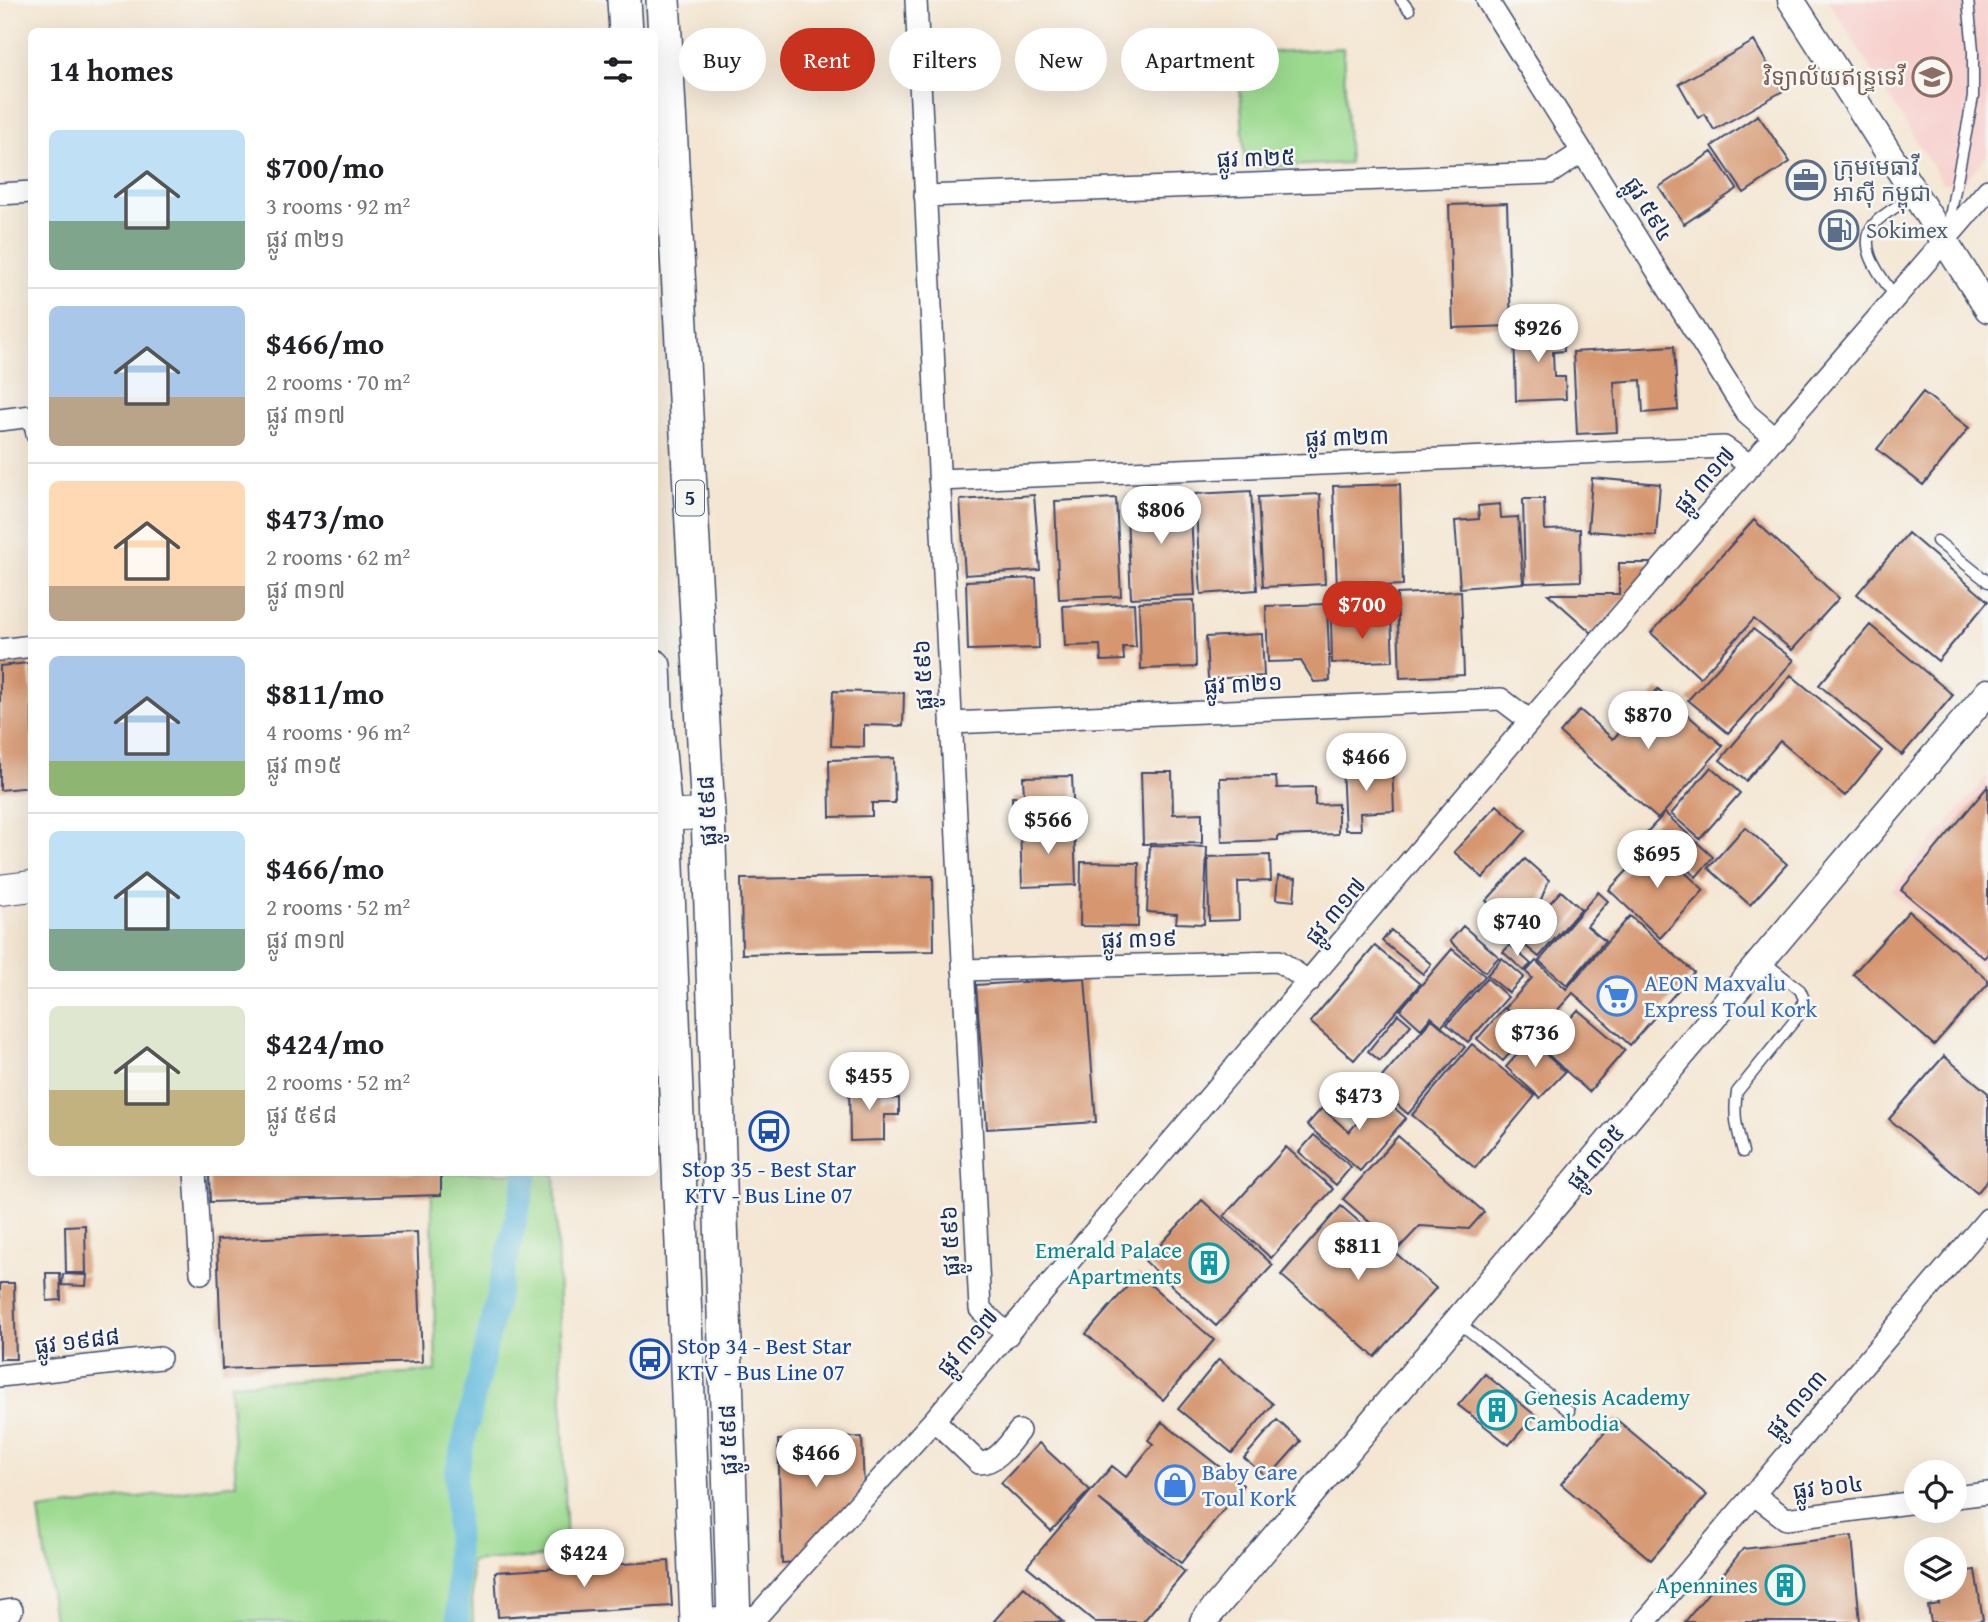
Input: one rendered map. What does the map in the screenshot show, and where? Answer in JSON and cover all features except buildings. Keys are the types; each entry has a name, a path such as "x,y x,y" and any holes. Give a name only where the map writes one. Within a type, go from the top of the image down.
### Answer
{"main road":[{"path":"624,0 625,28"},
{"name":"ផ្លូវ ៥៩៨","path":"663,0 708,814 734,1620"},
{"name":"ផ្លូវ ៥៩៨","path":"658,773 661,877 674,1054 697,1621"},
{"path":"660,816 708,814"},
{"path":"0,890 28,886"},
{"path":"674,1054 716,1054"}],"street":[{"name":"ផ្លូវ ៥៩៦","path":"916,0 980,1310 1008,1335"},
{"name":"ផ្លូវ ៥៩៤","path":"1487,0 1747,414 1776,438"},
{"path":"1791,0 1988,309"},
{"name":"ផ្លូវ ៣២៥","path":"925,196 1550,173 1582,152"},
{"name":"ផ្លូវ ៣១៧","path":"697,1621 757,1616 934,1420 1530,721 1988,190"},
{"path":"0,194 28,192"},
{"path":"0,420 28,423"},
{"name":"ផ្លូវ ៣២៣","path":"939,480 1724,447 1751,466"},
{"path":"0,650 28,646"},
{"name":"ផ្លូវ ៣១៥","path":"1203,1622 1988,692"},
{"name":"ផ្លូវ ៣២១","path":"951,723 1501,698 1530,721"},
{"name":"ផ្លូវ ៣១៩","path":"963,970 1279,961 1309,982"},
{"path":"195,1176 201,1273"},
{"name":"ផ្លូវ ៣១៣","path":"1645,1622 1753,1494 1980,1245 1988,1219"},
{"name":"ផ្លូវ ១៩៨៨","path":"0,1376 160,1358"},
{"path":"934,1420 979,1463 988,1463 996,1458 1019,1432"},
{"path":"1967,1496 1988,1493"},
{"name":"ផ្លូវ ៦០៤","path":"1753,1494 1786,1519 1904,1504"}],"lane":[{"path":"1401,0 1409,10"},
{"path":"1945,242 1973,97 1973,50 1968,0"},
{"path":"1896,298 1874,266 1867,249 1868,239 1876,222 1915,195"},
{"path":"1937,541 1988,582"},
{"path":"1743,1152 1735,1122 1737,1092 1799,1015 1804,999 1800,990 1762,960"},
{"path":"1457,1321 1569,1411"}],"shaded area":[{"name":"វិទ្យាល័យឥន្រ្ទទេវី","path":"1828,0 1988,0 1988,154 1963,183 1943,183"},
{"path":"1988,775 1988,966 1985,969 1891,891"}],"green space":[{"path":"1343,48 1349,163 1245,168 1240,91 1279,91 1279,52"},
{"path":"431,1176 555,1176 567,1555 471,1562 473,1622 54,1622 39,1510 236,1484 230,1384 436,1371"}],"waterway":[{"path":"458,1622 456,1474 526,1176"}],"place":[{"name":"វិទ្យាល័យឥន្រ្ទទេវី","path":"1932,77"},
{"name":"ក្រុមមេធាវី អាស៊ី កម្ពុជា","path":"1806,180"},
{"name":"Sokimex","path":"1839,230"},
{"name":"AEON Maxvalu Express Toul Kork","path":"1617,996"},
{"name":"Stop 35 - Best Star KTV - Bus Line 07","path":"769,1131"},
{"name":"Emerald Palace Apartments","path":"1209,1263"},
{"name":"Stop 34 - Best Star KTV - Bus Line 07","path":"650,1359"},
{"name":"Genesis Academy Cambodia","path":"1497,1410"},
{"name":"Baby Care Toul Kork","path":"1175,1485"},
{"name":"Apennines","path":"1785,1585"}]}
